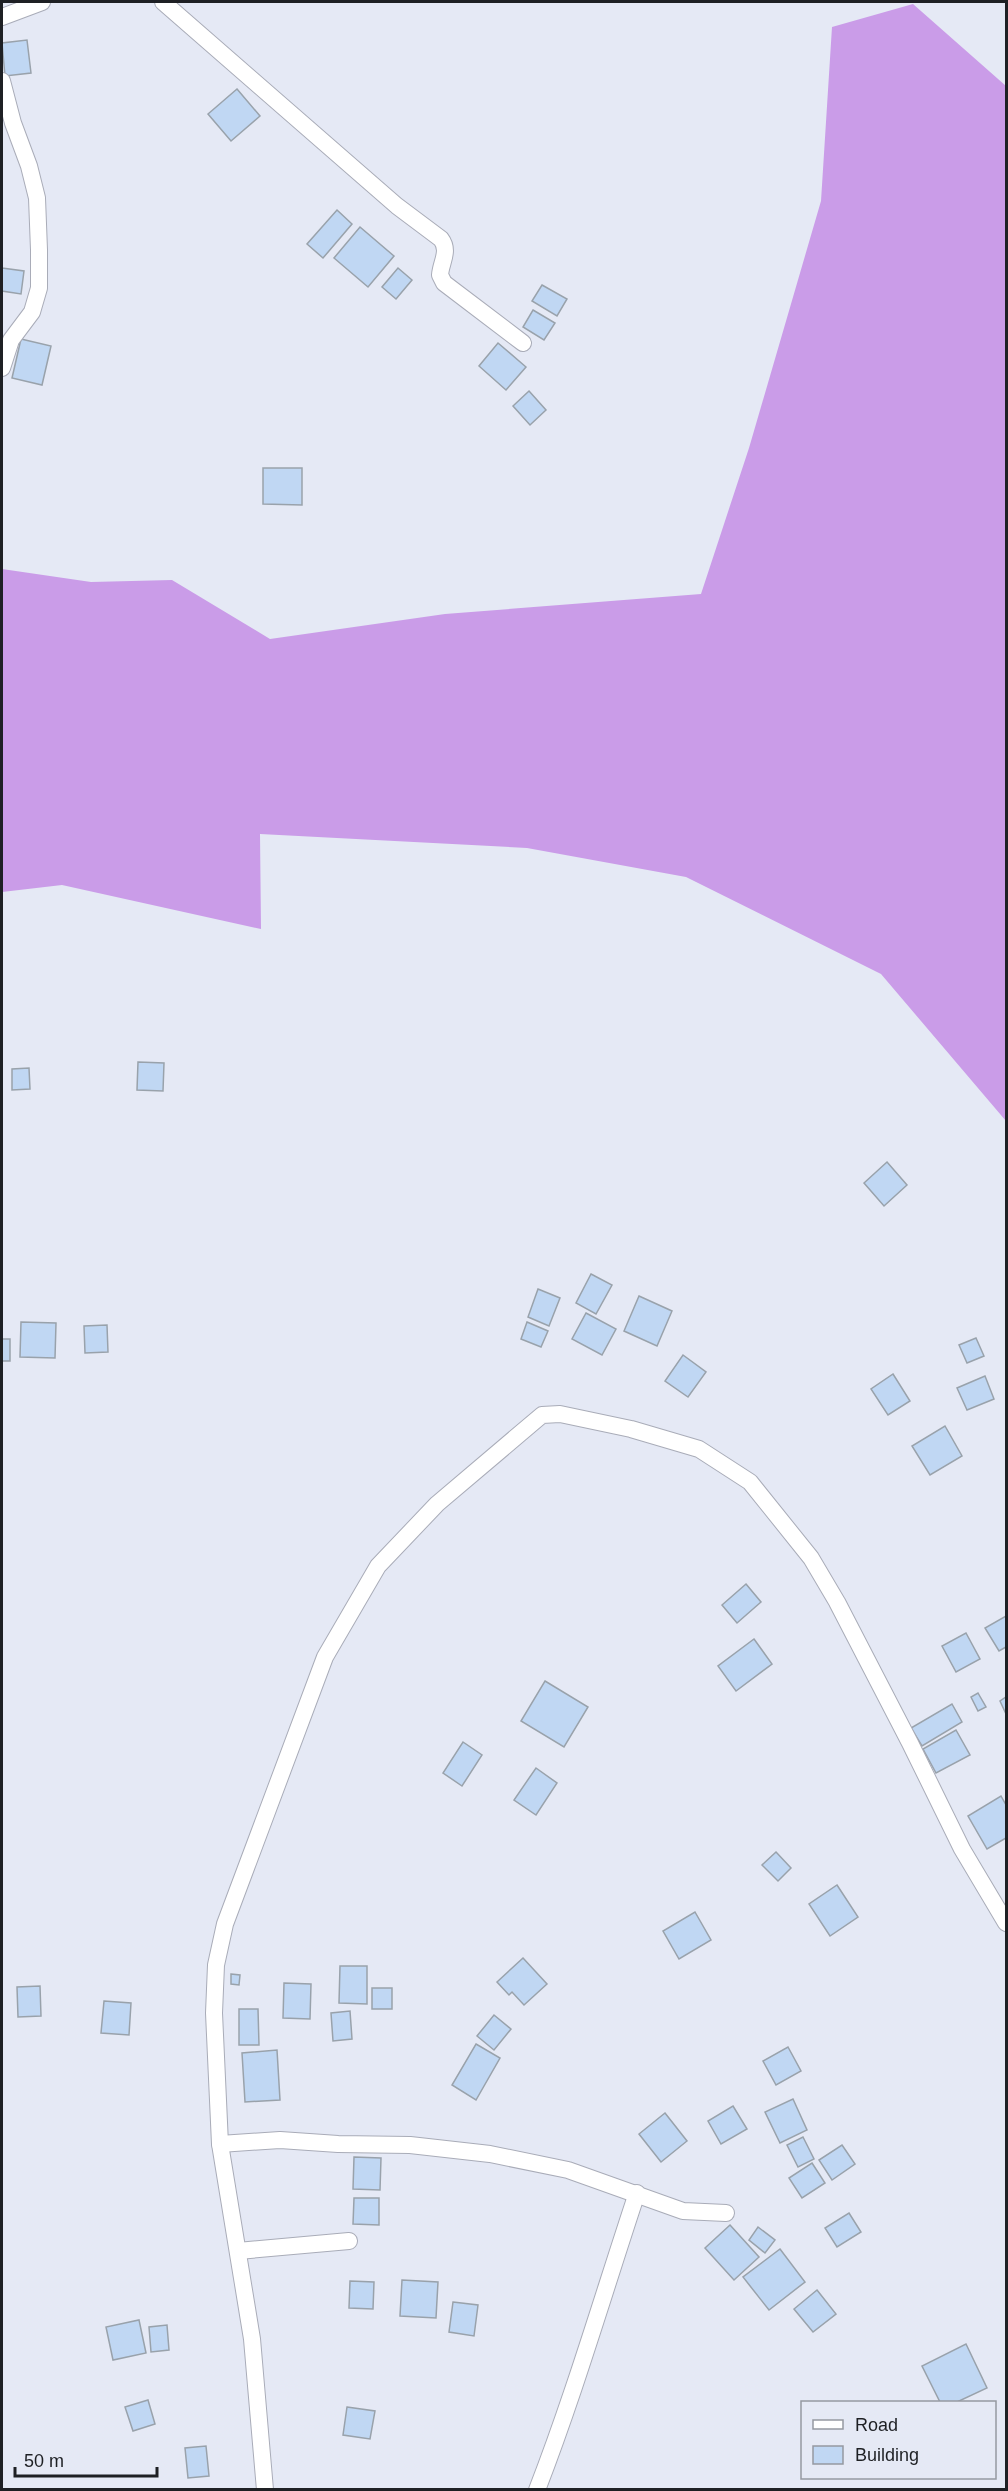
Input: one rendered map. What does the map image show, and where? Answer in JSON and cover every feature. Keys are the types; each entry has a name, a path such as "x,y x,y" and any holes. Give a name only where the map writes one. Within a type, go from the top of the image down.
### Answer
{"street":[{"path":"2,17 42,2"},
{"path":"163,2 397,206 441,239 445,244 446,254 440,275 444,283 523,343"},
{"path":"2,81 37,198 39,250 39,288 32,312 11,340 2,368"},
{"path":"265,2490 252,2339 220,2144 214,2013 218,1955 225,1924 325,1658 378,1566 437,1504 542,1415 560,1414 631,1429 699,1449 750,1482 811,1558 910,1743 962,1849 1006,1923"},
{"path":"220,2144 280,2140 410,2145 490,2154 568,2169 683,2211 726,2213"},
{"path":"537,2490 568,2410 587,2344 637,2193"},
{"path":"238,2251 350,2241"}],"shaded area":[{"path":"913,4 1006,86 1006,1121 881,974 686,877 527,848 260,834 261,929 62,885 2,892 2,569 91,582 172,580 270,639 445,614 701,594 749,448 821,201 832,27"}],"building":[{"path":"27,40 31,73 5,76 2,43"},
{"path":"237,89 260,116 231,141 208,114"},
{"path":"337,210 352,224 323,258 307,244"},
{"path":"360,227 394,256 368,287 334,258"},
{"path":"2,268 24,271 21,294 2,291"},
{"path":"398,268 412,280 396,299 382,287"},
{"path":"542,285 567,299 557,316 532,301"},
{"path":"533,310 555,323 544,340 523,327"},
{"path":"21,339 51,346 42,385 12,378"},
{"path":"498,343 526,367 506,390 479,366"},
{"path":"529,391 546,410 530,425 513,406"},
{"path":"263,468 302,468 302,505 263,504"},
{"path":"138,1062 164,1063 163,1091 137,1090"},
{"path":"29,1068 30,1089 12,1090 12,1069"},
{"path":"887,1162 907,1185 884,1206 864,1183"},
{"path":"591,1274 612,1285 596,1314 576,1303"},
{"path":"538,1289 560,1298 549,1326 528,1317"},
{"path":"639,1296 672,1311 657,1346 624,1331"},
{"path":"586,1313 616,1329 602,1355 572,1339"},
{"path":"21,1322 56,1323 55,1358 20,1357"},
{"path":"527,1322 548,1331 541,1347 521,1339"},
{"path":"107,1325 108,1352 85,1353 84,1326"},
{"path":"976,1338 984,1356 967,1363 959,1345"},
{"path":"2,1339 10,1339 10,1361 2,1361"},
{"path":"683,1355 706,1372 688,1397 665,1381"},
{"path":"893,1374 910,1401 888,1415 871,1389"},
{"path":"985,1376 994,1399 967,1410 957,1388"},
{"path":"945,1426 962,1456 930,1475 912,1446"},
{"path":"746,1584 761,1602 737,1623 722,1605"},
{"path":"1006,1616 1006,1647 999,1651 985,1628"},
{"path":"966,1633 980,1659 956,1672 942,1646"},
{"path":"754,1639 772,1664 736,1691 718,1666"},
{"path":"545,1681 588,1707 564,1747 521,1721"},
{"path":"978,1693 986,1707 978,1711 971,1697"},
{"path":"1006,1697 1006,1714 1000,1701"},
{"path":"952,1704 962,1722 922,1746 911,1728"},
{"path":"956,1730 970,1755 936,1773 923,1749"},
{"path":"463,1742 482,1755 462,1786 443,1773"},
{"path":"536,1768 557,1783 536,1815 514,1800"},
{"path":"1001,1796 1006,1805 1006,1838 987,1849 968,1816"},
{"path":"776,1852 791,1868 778,1881 762,1865"},
{"path":"837,1885 858,1917 830,1936 809,1904"},
{"path":"695,1912 711,1940 679,1959 663,1931"},
{"path":"523,1958 547,1984 524,2005 512,1992 509,1995 497,1982"},
{"path":"340,1966 367,1966 367,2004 339,2003"},
{"path":"231,1974 240,1975 239,1985 231,1984"},
{"path":"284,1983 311,1984 310,2019 283,2018"},
{"path":"40,1986 41,2016 18,2017 17,1987"},
{"path":"372,1988 392,1988 392,2009 372,2009"},
{"path":"104,2001 131,2003 129,2035 101,2033"},
{"path":"239,2009 258,2009 259,2045 239,2045"},
{"path":"350,2011 352,2039 333,2041 331,2013"},
{"path":"494,2015 511,2029 494,2050 477,2036"},
{"path":"476,2044 500,2058 476,2100 452,2085"},
{"path":"788,2047 801,2071 776,2085 763,2061"},
{"path":"277,2050 280,2100 245,2102 242,2053"},
{"path":"793,2099 807,2130 780,2143 765,2112"},
{"path":"733,2106 747,2129 721,2144 708,2121"},
{"path":"665,2113 687,2141 661,2162 639,2134"},
{"path":"803,2137 814,2159 798,2167 787,2145"},
{"path":"842,2145 855,2164 832,2180 819,2160"},
{"path":"354,2157 381,2158 380,2190 353,2189"},
{"path":"812,2163 825,2183 802,2198 789,2178"},
{"path":"354,2198 379,2198 379,2225 353,2224"},
{"path":"849,2213 861,2232 837,2247 825,2228"},
{"path":"730,2225 759,2257 734,2280 705,2248"},
{"path":"758,2227 775,2240 765,2253 749,2240"},
{"path":"780,2249 805,2282 769,2310 743,2277"},
{"path":"402,2280 438,2282 436,2318 400,2316"},
{"path":"350,2281 374,2282 373,2309 349,2308"},
{"path":"817,2290 836,2314 813,2332 794,2309"},
{"path":"453,2302 478,2305 474,2336 449,2332"},
{"path":"139,2320 146,2353 113,2360 106,2327"},
{"path":"167,2325 169,2350 151,2352 149,2327"},
{"path":"966,2344 987,2388 959,2401 940,2401 922,2366"},
{"path":"148,2400 155,2424 133,2431 125,2407"},
{"path":"347,2407 375,2411 370,2439 343,2435"},
{"path":"206,2446 209,2476 188,2478 185,2448"}]}
